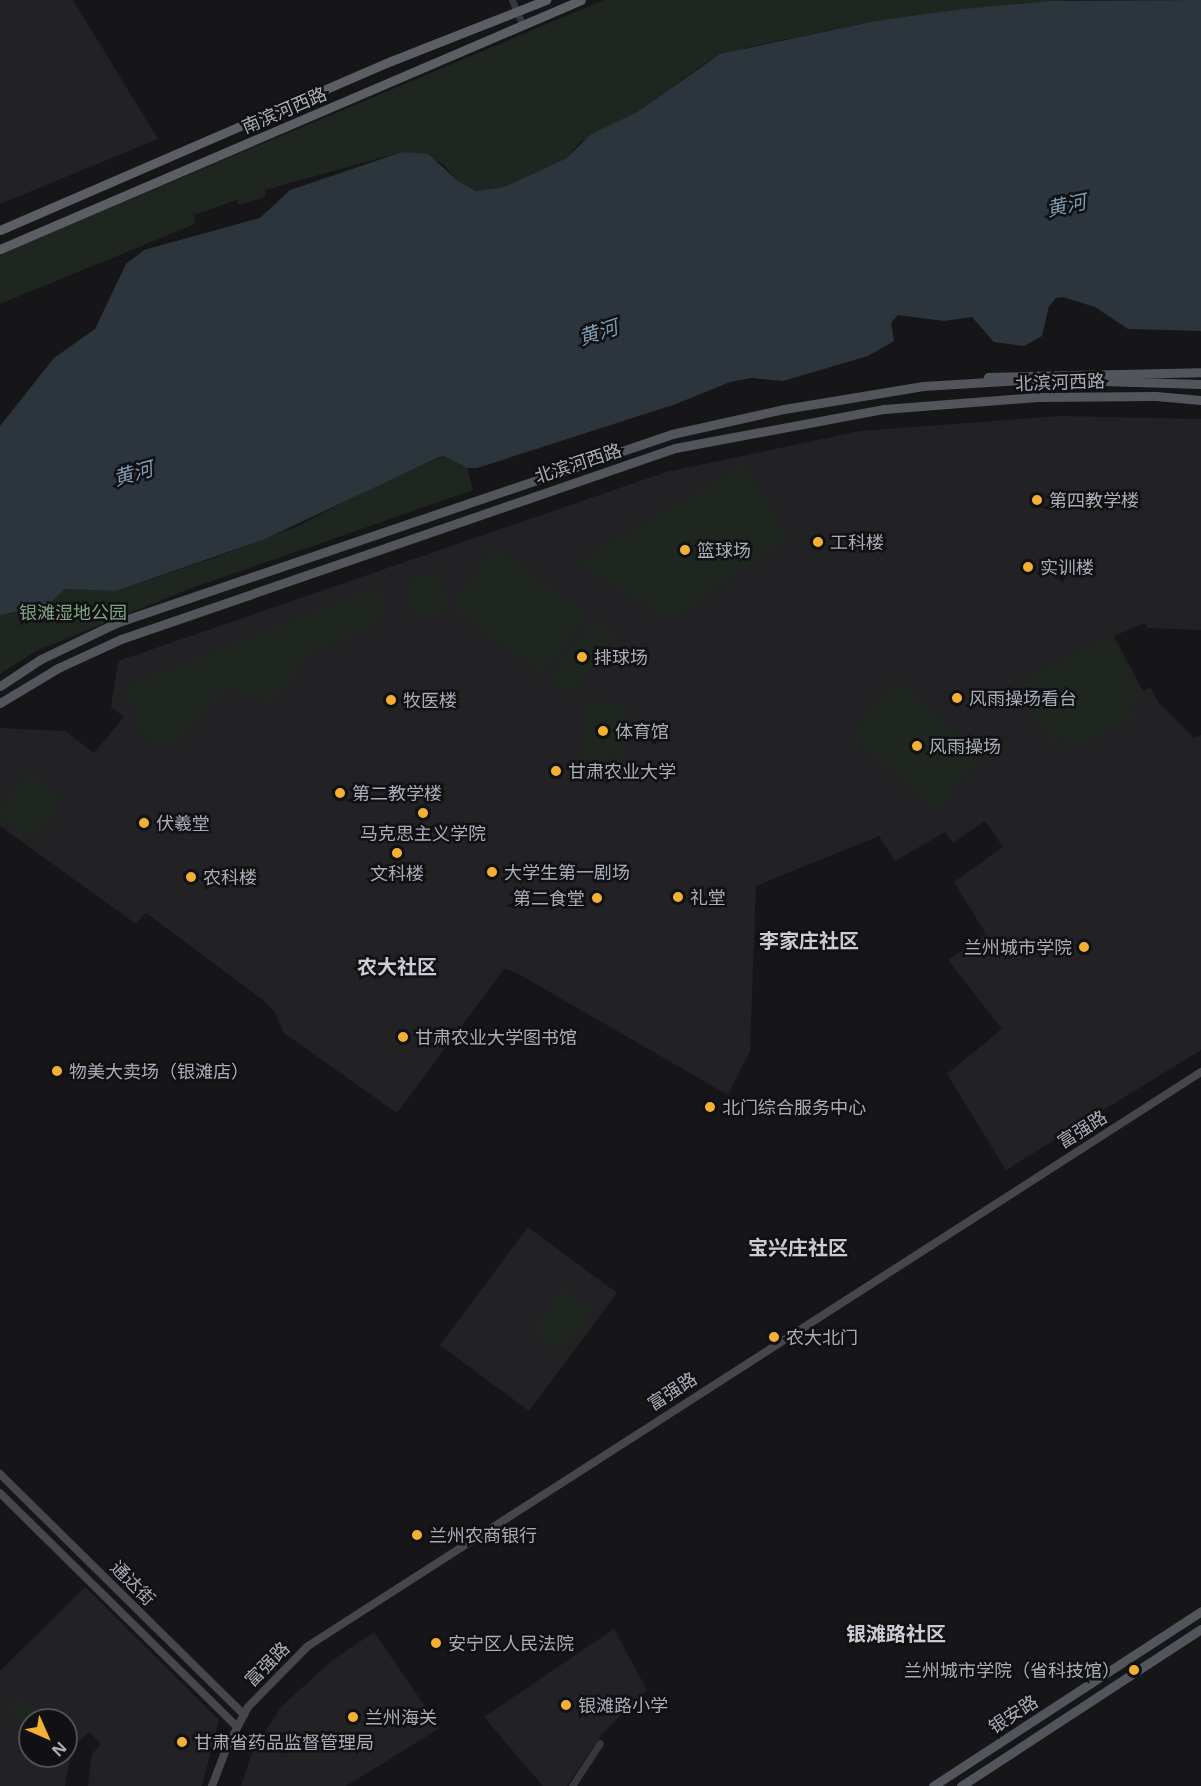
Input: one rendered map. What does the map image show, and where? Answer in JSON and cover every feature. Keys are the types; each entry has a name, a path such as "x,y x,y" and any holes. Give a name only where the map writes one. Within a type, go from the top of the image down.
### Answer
{"highway":[{"name":"南滨河西路","path":"0,230 391,61 546,0"},
{"name":"南滨河西路","path":"0,249 581,0"}],"main road":[{"path":"922,386 1010,374 1201,372"},
{"name":"北滨河西路","path":"0,686 41,659 116,623 469,501 672,434 784,409 922,386 1036,379 1201,383"},
{"path":"1164,396 1165,382"},
{"name":"北滨河西路","path":"0,703 58,668 121,639 675,448 780,426 884,409 978,402 1164,396 1201,400"},
{"path":"469,501 473,517"},
{"name":"富强路","path":"212,1786 236,1726 244,1715 284,1667 326,1634 1201,1072"},
{"name":"通达街","path":"0,1474 244,1715"},
{"name":"通达街","path":"0,1493 236,1726"},
{"name":"银安路","path":"933,1786 1201,1611"},
{"name":"银安路","path":"961,1786 1201,1629"}],"street":[{"path":"512,0 522,24"},
{"path":"573,1786 600,1743"}],"shaded area":[{"path":"0,0 73,0 158,139 0,204"},
{"name":"甘肃农业大学","path":"1060,416 1201,419 1201,630 1148,628 1145,623 1114,636 1143,691 1150,687 1159,703 1194,738 1201,735 1201,1050 1006,1170 947,1074 1002,1029 948,960 986,934 954,882 1003,847 985,821 953,843 945,832 895,861 879,836 756,886 750,1051 728,1095 515,972 504,969 397,1113 284,1033 274,1011 263,1000 146,913 136,924 0,826 0,728 65,731 94,753 124,717 111,707 118,661 666,472 860,431"},
{"path":"528,1227 617,1293 529,1411 440,1345"},
{"path":"85,1587 219,1720 202,1786 88,1786 92,1754 101,1744 89,1732 78,1742 78,1708 18,1708 18,1768 68,1768 65,1786 0,1786 0,1671"},
{"name":"银滩路小学","path":"614,1629 647,1690 603,1733 567,1786 543,1786 484,1717"},
{"name":"兰州海关","path":"374,1632 440,1728 346,1786 241,1786 252,1753 281,1707 330,1662"}],"green space":[{"path":"604,0 1071,0 875,21 749,47 711,59 637,112 580,142 567,158 504,187 476,191 458,181 442,163 402,152 265,190 265,197 239,205 237,200 194,215 195,224 0,304 0,254"},
{"name":"银滩湿地公园","path":"444,456 467,468 473,490 192,588 36,651 0,674 0,615 35,610 65,589 116,591 214,558 298,526 387,480"},
{"name":"篮球场","path":"744,464 790,538 670,621 577,562"},
{"path":"495,546 588,614 543,675 450,607"},
{"path":"442,574 449,611 412,617 406,580"},
{"path":"381,585 383,621 304,657 290,685 266,703 226,687 169,749 140,736 138,720 126,698 132,684"},
{"name":"排球场","path":"593,618 616,635 571,696 548,679"},
{"path":"1112,634 1137,685 1133,687 1139,699 1128,704 1135,718 1071,750 1064,737 1049,744 1017,681"},
{"name":"风雨操场","path":"897,680 984,755 937,811 849,736"},
{"name":"体育馆","path":"583,703 625,704 624,757 581,758"},
{"path":"28,771 64,798 34,840 0,817 0,810"},
{"path":"563,1288 594,1310 562,1352 532,1330"},
{"path":"20,1697 31,1708 18,1708 18,1721 7,1710"}],"water":[{"name":"黄河","path":"1201,0 1201,331 1128,329 1095,307 1063,297 1056,298 1049,306 1042,336 1024,346 994,342 972,317 944,321 898,315 891,323 894,341 868,356 783,381 751,378 730,382 676,404 477,468 467,468 444,456 437,458 265,539 116,591 65,589 47,606 0,615 0,426 54,358 95,329 126,264 144,250 260,218 290,190 402,152 428,154 458,181 476,191 504,187 567,158 590,135 637,112 720,54 875,21 964,9 1050,1"}],"place":[{"name":"第四教学楼","path":"1037,500"},
{"name":"工科楼","path":"818,542"},
{"name":"篮球场","path":"685,550"},
{"name":"实训楼","path":"1028,567"},
{"name":"排球场","path":"582,657"},
{"name":"风雨操场看台","path":"957,698"},
{"name":"牧医楼","path":"391,700"},
{"name":"体育馆","path":"603,731"},
{"name":"风雨操场","path":"917,746"},
{"name":"甘肃农业大学","path":"556,771"},
{"name":"第二教学楼","path":"340,793"},
{"name":"马克思主义学院","path":"423,813"},
{"name":"伏羲堂","path":"144,823"},
{"name":"文科楼","path":"397,853"},
{"name":"大学生第一剧场","path":"492,872"},
{"name":"农科楼","path":"191,877"},
{"name":"礼堂","path":"678,897"},
{"name":"第二食堂","path":"597,898"},
{"name":"兰州城市学院","path":"1084,947"},
{"name":"甘肃农业大学图书馆","path":"403,1037"},
{"name":"物美大卖场（银滩店）","path":"57,1071"},
{"name":"北门综合服务中心","path":"710,1107"},
{"name":"农大北门","path":"774,1337"},
{"name":"兰州农商银行","path":"417,1535"},
{"name":"安宁区人民法院","path":"436,1643"},
{"name":"兰州城市学院（省科技馆）","path":"1134,1670"},
{"name":"银滩路小学","path":"566,1705"},
{"name":"兰州海关","path":"353,1717"},
{"name":"甘肃省药品监督管理局","path":"182,1742"}],"district":[{"name":"李家庄社区","path":"809,940"},
{"name":"农大社区","path":"397,966"},
{"name":"宝兴庄社区","path":"798,1247"},
{"name":"银滩路社区","path":"896,1633"}]}
